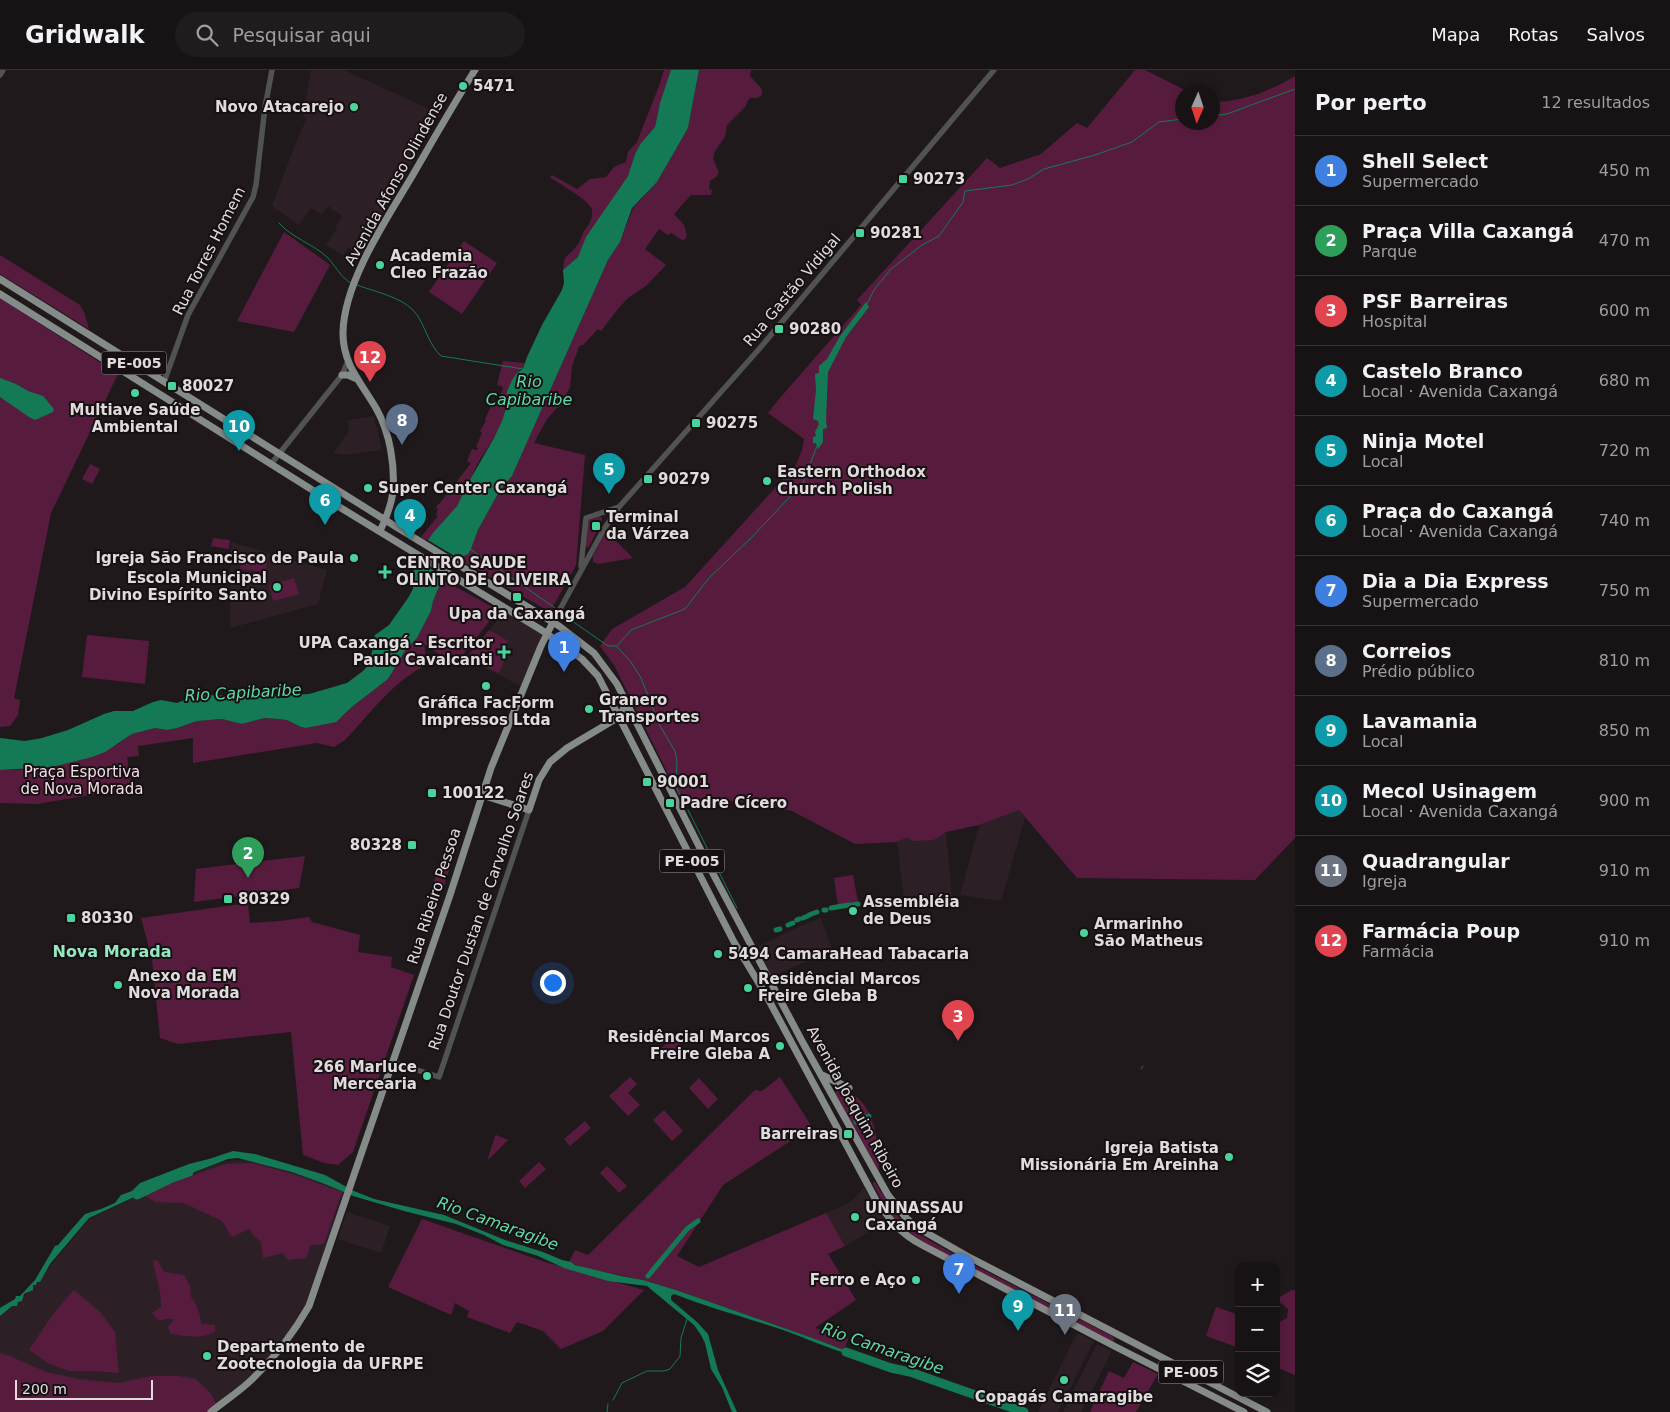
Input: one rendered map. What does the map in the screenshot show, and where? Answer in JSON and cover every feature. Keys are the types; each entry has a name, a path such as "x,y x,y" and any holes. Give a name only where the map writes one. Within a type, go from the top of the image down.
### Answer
{"main road":[{"name":"Avenida Afonso Olindense","path":"380,531 393,491 392,469 386,432 377,410 347,362 342,333 346,308 354,284 386,219 475,70"},
{"name":"PE-005","path":"0,279 385,520"},
{"name":"PE-005","path":"0,294 380,531"},
{"path":"342,375 353,376 357,379"},
{"name":"Avenida Joaquim Ribeiro","path":"385,520 553,622 582,643 598,658 617,684 706,861 821,1074 888,1195 907,1218 927,1234 967,1256 1267,1412"},
{"name":"Avenida Joaquim Ribeiro","path":"380,531 547,633 582,659 598,676 734,942 766,995 877,1202 896,1227 906,1236 1244,1412"},
{"name":"Rua Gastão Vidigal","path":"547,633 553,622"},
{"name":"Rua Ribeiro Pessoa","path":"211,1412 260,1371 299,1323 309,1306 448,901 500,743 547,633"},
{"name":"Rua Doutor Dustan de Carvalho Soares","path":"529,810 539,780 550,762 567,748 618,717 626,704"},
{"path":"482,794 529,810"},
{"path":"821,1074 848,1088"}],"street":[{"path":"0,75 3,70"},
{"name":"Rua Torres Homem","path":"164,382 188,315 254,197 265,107 272,70"},
{"name":"Rua Gastão Vidigal","path":"553,622 607,524 619,507 736,376 994,70"},
{"path":"271,464 342,375 347,362"},
{"path":"581,570 586,518 619,507"},
{"path":"600,514 606,519 607,524"},
{"name":"Rua Doutor Dustan de Carvalho Soares","path":"392,1062 439,1077 529,810"}],"shaded area":[{"path":"311,70 344,70 440,114 392,195 362,257 348,247 343,255 326,245 342,216 328,206 322,214 311,208 299,225 272,206 298,137 307,119 303,116"},
{"path":"374,416 382,450 345,455 333,453 349,431 348,420"},
{"name":"Escola Municipal Divino Espírito Santo","path":"231,542 327,570 318,604 230,628"},
{"name":"UPA Caxangá – Escritor Paulo Cavalcanti","path":"505,611 544,634 521,686 466,658"},
{"path":"1019,810 1025,817 1001,901 960,895 979,825"},
{"path":"946,832 952,896 904,899 897,842 908,837 934,840"},
{"path":"821,918 833,952 802,963 770,978 755,948"},
{"path":"252,1159 296,1171 347,1191 306,1306 289,1337 260,1371 221,1405 0,1412 0,1313 28,1293 89,1219 172,1180 224,1161"},
{"name":"UNINASSAU Caxangá","path":"864,1188 884,1220 872,1230 845,1246 826,1213 849,1203"},
{"path":"347,1212 390,1226 381,1253 338,1239"},
{"name":"Copagás Camaragibe","path":"1077,1333 1094,1341 1058,1412 1038,1412"},
{"path":"1097,1344 1110,1350 1111,1353 1081,1412 1063,1412"}],"green space":[{"path":"664,70 671,70 671,72 660,103 655,127 641,143 635,154 628,176 587,237 578,257 563,270 565,259 578,244 590,222 592,210 580,197 550,177 552,175 577,189 590,179 606,177 614,167 626,162 628,152 637,142"},
{"path":"699,70 751,70 750,76 762,89 762,95 757,98 750,98 746,106 727,125 725,137 715,151 713,158 719,173 710,181 709,189 712,190 711,195 691,195 674,214 684,225 687,236 685,239 682,240 671,233 668,235 659,229 645,249 666,265 646,286 628,298 601,331 598,329 579,347 572,366 570,387 565,397 565,402 547,419 534,443 585,455 576,565 550,612 460,560 471,549 478,530 500,490 512,476 608,260 620,242 633,208 657,182 688,128"},
{"path":"1135,70 1145,70 1175,85 1175,130 1220,130 1220,101 1255,95 1295,76 1295,838 1255,880 1077,878 1019,810 979,825 946,832 934,840 912,841 908,837 897,842 855,844 792,811 762,804 703,798 683,804 614,665 600,646 612,629 685,587 796,465 804,439 768,413 861,305 857,300 987,158 1000,168 1041,154 1077,123 1087,128"},
{"path":"284,232 330,265 294,332 237,321"},
{"path":"464,241 497,263 462,314 429,292"},
{"path":"0,255 80,305 89,329 0,274"},
{"path":"0,298 118,374 51,513 14,698 20,700 18,715 10,726 0,727"},
{"path":"503,361 525,363 523,369 517,374 510,386 500,426 479,461 457,506 427,542 421,537 438,516 436,515 437,505 471,463 467,461 472,449 477,450 478,448 476,447 482,433 480,431 486,421 485,419 494,400 499,401 503,387 497,385"},
{"path":"90,464 100,469 92,484 82,479"},
{"path":"599,516 602,518 602,521 589,547 586,547 587,521"},
{"path":"606,531 633,558 598,564 593,562 593,556"},
{"path":"213,538 230,540 229,549 211,546"},
{"path":"242,553 268,556 266,572 240,569"},
{"path":"294,578 299,594 273,601 269,585"},
{"name":"Praça Esportiva de Nova Morada","path":"445,581 498,610 455,665 424,644 426,656 421,668 410,674 390,691 345,740 334,747 317,743 193,763 193,738 138,746 139,756 127,757 132,788 37,804 0,803 0,770 36,769 72,762 118,744 132,734 155,728 167,730 197,721 222,719 242,724 265,718 287,720 306,728 325,724 343,716 388,679 406,649 417,638 431,611 438,589"},
{"path":"489,630 508,641 504,648 508,651 499,673 466,658"},
{"path":"87,635 149,641 145,684 82,677"},
{"path":"305,856 299,888 194,902 196,869"},
{"path":"438,867 449,870 444,886 434,882"},
{"path":"853,875 858,902 838,906 834,878"},
{"path":"248,903 250,923 309,917 312,922 360,935 358,952 392,957 391,967 414,975 353,1152 338,1165 324,1163 303,1155 291,1032 178,1044 160,1038 152,959 141,918"},
{"path":"677,1034 683,1041 663,1060 656,1053"},
{"path":"630,1077 637,1084 628,1093 640,1105 628,1116 609,1096"},
{"path":"780,1077 812,1127 723,1185 677,1256 699,1267 826,1213 845,1246 828,1254 856,1300 815,1328 848,1339 844,1350 676,1290 643,1280 585,1268 569,1262 575,1250 588,1255 755,1090 762,1091"},
{"path":"699,1078 718,1099 708,1109 689,1088"},
{"path":"838,1090 850,1093 860,1100 867,1110 876,1134 879,1171 835,1093"},
{"path":"664,1110 683,1131 672,1141 653,1120"},
{"path":"585,1121 591,1128 570,1146 564,1139"},
{"path":"495,1136 508,1140 487,1161"},
{"path":"539,1162 546,1169 525,1188 519,1181"},
{"path":"252,1163 296,1175 342,1192 324,1244 311,1245 306,1258 288,1260 283,1253 263,1258 261,1242 249,1229 232,1237 222,1221 184,1203 155,1202 144,1195 164,1185 226,1164"},
{"path":"607,1166 627,1186 619,1193 600,1173"},
{"path":"873,1182 875,1182 895,1213 911,1230 966,1261 1114,1337 1114,1342 952,1259 920,1240 898,1223 886,1208"},
{"path":"422,1219 545,1262 644,1290 603,1331 561,1349 543,1331 517,1322 510,1333 467,1317 469,1311 455,1303 451,1315 388,1287"},
{"path":"153,1260 158,1261 164,1272 184,1275 190,1286 191,1297 198,1309 201,1324 215,1325 215,1331 205,1336 171,1334 168,1327 174,1319 159,1321 152,1313 161,1307"},
{"path":"74,1290 100,1312 115,1332 119,1373 69,1371 48,1363 29,1350 53,1314"},
{"path":"1295,1290 1295,1375 1280,1369 1280,1322 1287,1318 1288,1309 1280,1302 1280,1297"},
{"path":"1216,1307 1235,1314 1235,1347 1206,1336"},
{"path":"0,1353 46,1372 79,1379 118,1383 152,1376 179,1376 196,1379 211,1394 218,1407 210,1412 0,1412"},
{"path":"1133,1362 1158,1374 1136,1412 1090,1412 1109,1371 1124,1378"}],"water":[{"name":"Rio Capibaribe","path":"671,70 699,70 688,128 657,182 632,208 620,242 608,260 512,476 500,490 478,530 468,554 462,557 438,589 431,611 417,638 406,649 388,679 336,722 306,728 287,720 265,718 242,724 222,719 197,721 167,730 155,728 132,734 105,752 52,767 0,770 0,738 25,741 42,738 68,730 104,714 114,711 133,711 161,700 177,703 194,696 207,695 261,697 309,694 347,683 363,671 370,663 375,635 389,625 413,589 414,561 433,533 457,506 494,438 506,408 507,392 511,382 516,374 523,369 542,325 562,290 564,283 563,270 578,257 586,237 628,176 635,154 641,143 655,127 660,103"},
{"path":"866,302 869,307 846,337 828,372 827,428 823,429 823,442 818,449 816,443 813,443 813,437 816,436 815,432 819,424 818,421 813,419 816,390 815,374 819,373 819,366 827,359 840,336"},
{"path":"0,378 43,396 54,409 53,412 35,420 29,417 0,397"},
{"name":"Rio Camaragibe","path":"233,1151 255,1154 325,1175 354,1191 374,1199 444,1215 505,1240 575,1265 643,1280 676,1290 857,1355 833,1349 786,1331 674,1294 671,1296 671,1300 708,1334 718,1370 737,1412 732,1412 722,1387 711,1369 705,1343 701,1335 694,1325 647,1286 608,1281 564,1268 538,1256 503,1245 456,1224 353,1196 292,1172 238,1158 228,1159 184,1176 163,1178 147,1188 147,1191 89,1218 50,1264 40,1282 33,1285 33,1290 24,1294 22,1301 18,1302 17,1306 12,1306 0,1316 0,1308 15,1299 16,1296 20,1296 35,1280 55,1246 58,1245 85,1214 115,1203 121,1195 132,1191 140,1183 189,1164"}],"pier":[{"path":"426,539 463,561 449,580 413,558"}],"waterway":[{"path":"1220,115 1295,89"},
{"path":"867,304 874,290 891,269 922,245 939,236 963,202 965,191 1012,185 1028,179 1044,169 1095,155 1132,142 1159,122 1175,120"},
{"path":"279,223 290,233 327,257 341,275 351,283"},
{"path":"357,285 392,297 414,311 441,356 523,369"},
{"path":"565,616 608,646 617,646 631,630 685,609 709,578 751,538 803,483 817,446"},
{"path":"470,549 555,608"},
{"path":"617,647 631,662 641,678 660,726 675,751 677,760 676,787 685,803"},
{"path":"688,810 737,908"},
{"path":"880,902 889,902"},
{"path":"853,905 858,904"},
{"path":"831,908 849,905"},
{"path":"809,915 817,912"},
{"path":"803,918 808,916"},
{"path":"788,925 793,923"},
{"path":"776,930 780,929"},
{"path":"856,1122 869,1116"},
{"name":"Rio Camaragibe","path":"137,1195 189,1172"},
{"path":"648,1276 687,1229 698,1221"},
{"path":"613,1400 622,1383 647,1371 670,1369 680,1356 681,1338 687,1319"},
{"name":"Rio Camaragibe","path":"846,1352 1024,1412"},
{"path":"607,1412 608,1404"}],"place":[{"name":"5471","path":"463,86"},
{"name":"Novo Atacarejo","path":"354,107"},
{"name":"90273","path":"903,179"},
{"name":"90281","path":"860,233"},
{"name":"Academia Cleo Frazão","path":"380,265"},
{"name":"90280","path":"779,329"},
{"name":"Farmácia Poup","path":"370,382"},
{"name":"80027","path":"172,386"},
{"name":"Multiave Saúde Ambiental","path":"135,393"},
{"name":"90275","path":"696,423"},
{"name":"Correios","path":"402,445"},
{"name":"Mecol Usinagem","path":"239,451"},
{"name":"90279","path":"648,479"},
{"name":"Eastern Orthodox Church Polish","path":"767,481"},
{"name":"Super Center Caxangá","path":"368,488"},
{"name":"Ninja Motel","path":"609,494"},
{"name":"Praça do Caxangá","path":"325,525"},
{"name":"Terminal da Várzea","path":"596,526"},
{"name":"Castelo Branco","path":"410,540"},
{"name":"Igreja São Francisco de Paula","path":"354,558"},
{"name":"CENTRO SAUDE OLINTO DE OLIVEIRA","path":"385,572"},
{"name":"Escola Municipal Divino Espírito Santo","path":"277,587"},
{"name":"Upa da Caxangá","path":"517,597"},
{"name":"UPA Caxangá – Escritor Paulo Cavalcanti","path":"504,652"},
{"name":"Shell Select","path":"564,672"},
{"name":"Gráfica FacForm Impressos Ltda","path":"486,686"},
{"name":"Granero Transportes","path":"589,709"},
{"name":"90001","path":"647,782"},
{"name":"100122","path":"432,793"},
{"name":"Padre Cícero","path":"670,803"},
{"name":"80328","path":"412,845"},
{"name":"Praça Villa Caxangá","path":"248,878"},
{"name":"80329","path":"228,899"},
{"name":"Assembléia de Deus","path":"853,911"},
{"name":"80330","path":"71,918"},
{"name":"Armarinho São Matheus","path":"1084,933"},
{"name":"5494 CamaraHead Tabacaria","path":"718,954"},
{"name":"Anexo da EM Nova Morada","path":"118,985"},
{"name":"Residêncial Marcos Freire Gleba B","path":"748,988"},
{"name":"PSF Barreiras","path":"958,1041"},
{"name":"Residêncial Marcos Freire Gleba A","path":"780,1046"},
{"name":"266 Marluce Mercearia","path":"427,1076"},
{"name":"Barreiras","path":"848,1134"},
{"name":"Igreja Batista Missionária Em Areinha","path":"1229,1157"},
{"name":"UNINASSAU Caxangá","path":"855,1217"},
{"name":"Ferro e Aço","path":"916,1280"},
{"name":"Dia a Dia Express","path":"959,1294"},
{"name":"Lavamania","path":"1018,1331"},
{"name":"Quadrangular","path":"1065,1335"},
{"name":"Departamento de Zootecnologia da UFRPE","path":"207,1356"},
{"name":"Copagás Camaragibe","path":"1064,1380"}],"district":[{"name":"Nova Morada","path":"112,951"}]}
